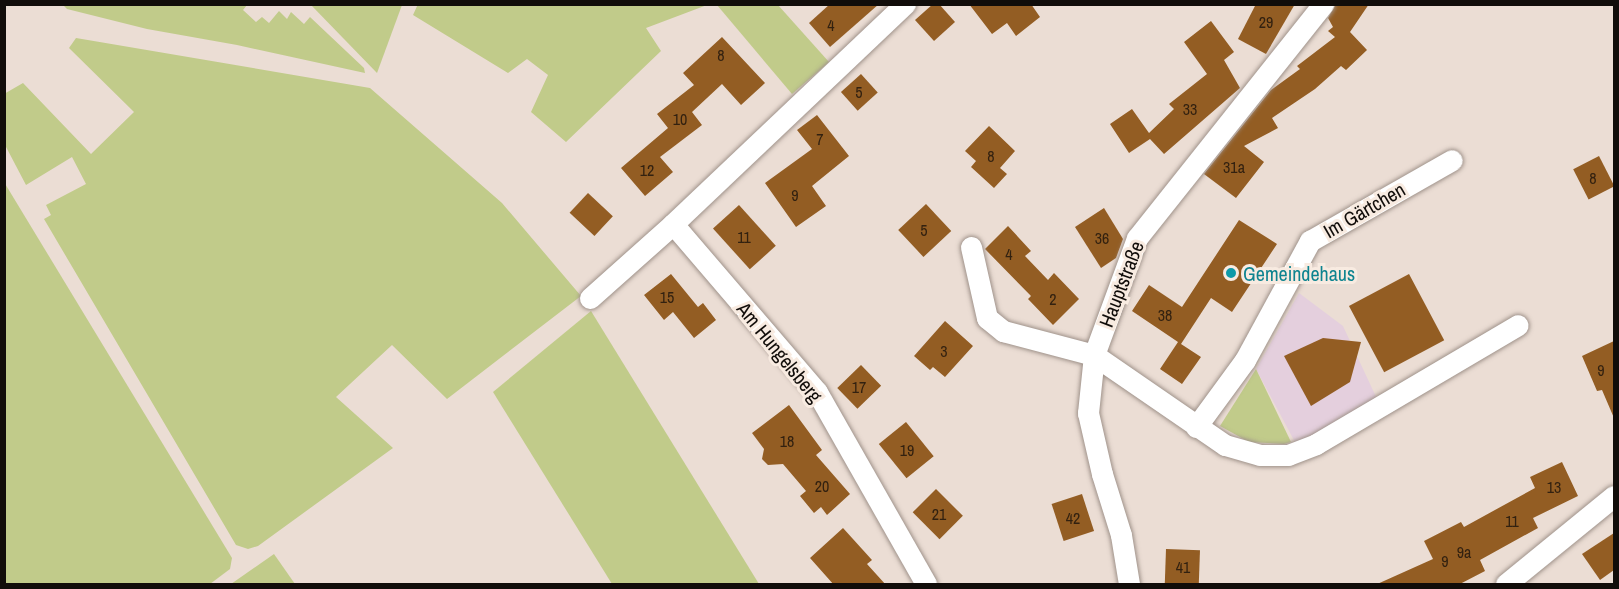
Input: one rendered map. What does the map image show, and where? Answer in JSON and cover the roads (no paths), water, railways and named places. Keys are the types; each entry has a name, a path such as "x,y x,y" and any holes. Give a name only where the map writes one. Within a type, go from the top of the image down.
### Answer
{"street":[{"path":"590,298 673,224 905,4"},
{"name":"Hauptstraße","path":"1129,585 1121,535 1102,474 1088,413 1094,355 1137,238 1323,4"},
{"name":"Im Gärtchen","path":"1196,427 1245,360 1310,241 1452,160"},
{"name":"Am Hungelsberg","path":"673,224 817,392 926,585"},
{"path":"971,247 987,318 1003,331 1094,355 1225,445 1260,455 1288,455 1316,444 1518,325"},
{"path":"1506,585 1614,496"}],"place":[{"name":"Gemeindehaus","path":"1231,273"}]}
